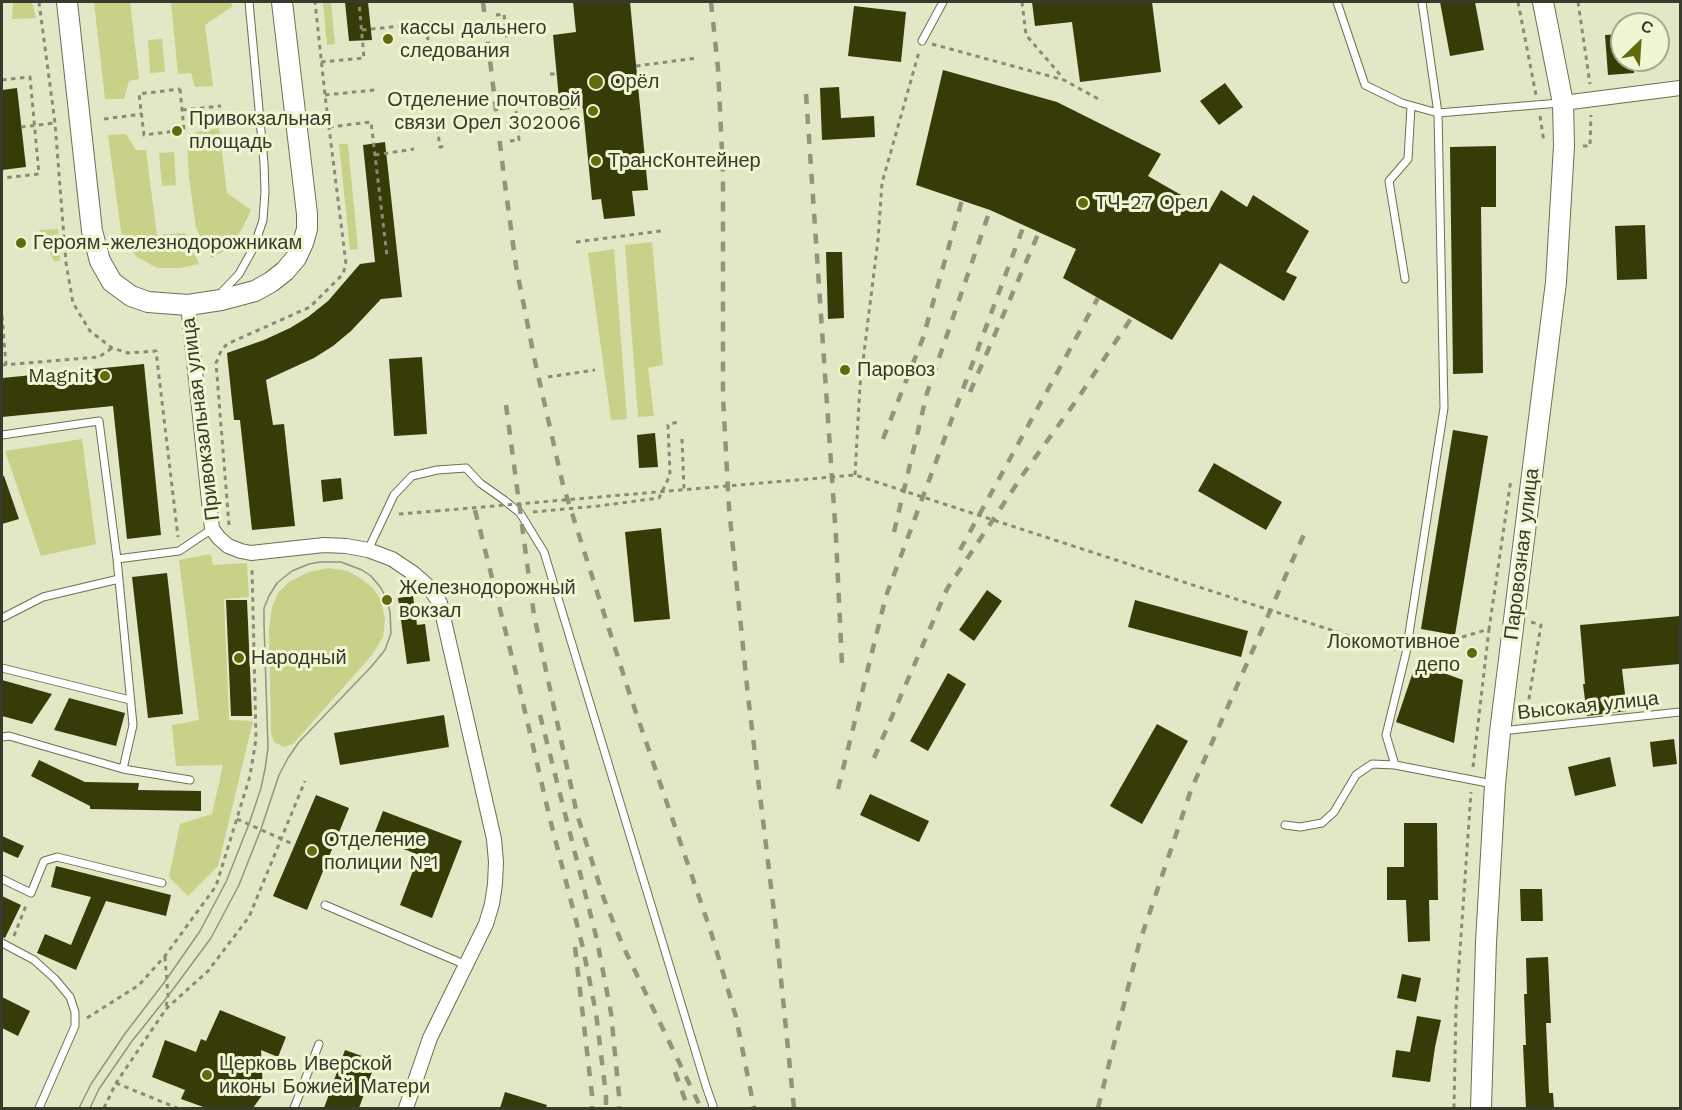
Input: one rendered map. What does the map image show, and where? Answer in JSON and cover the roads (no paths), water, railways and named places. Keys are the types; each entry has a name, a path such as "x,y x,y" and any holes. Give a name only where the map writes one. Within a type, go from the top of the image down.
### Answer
{"main road":[{"name":"Привокзальная улица","path":"67,2 92,231 100,261 112,282 131,296 148,302 197,304"},
{"path":"197,304 255,291 271,282 296,258 307,229 282,2"},
{"name":"Паровозная улица","path":"1481,1108 1486,942 1495,785 1556,282 1564,146 1563,102 1543,2"}],"street":[{"path":"1563,102 1680,88"},
{"name":"Привокзальная улица","path":"197,304 212,529 228,546 251,553 324,544 368,550"},
{"path":"368,550 392,559 413,573 428,586 440,603 494,839 496,862 492,904 486,924 430,1038 406,1108"}],"lane":[{"path":"197,304 224,291 239,274 254,247 263,220 264,163 249,2"},
{"path":"922,41 943,2"},
{"path":"1337,2 1365,85 1402,103 1438,113 1563,102"},
{"path":"1395,765 1386,735 1406,653 1444,408 1438,113 1422,2"},
{"path":"1405,279 1389,181 1408,159 1411,106"},
{"path":"2,435 99,421 117,559 133,725 123,768"},
{"path":"368,550 394,495 412,476 437,470 465,468 480,483 520,513 544,552 712,1108"},
{"path":"117,559 179,551 212,529"},
{"path":"2,618 43,597 119,579"},
{"path":"2,668 130,700"},
{"name":"Высокая улица","path":"1500,732 1680,712"},
{"path":"2,737 9,736 123,768 190,780"},
{"path":"1285,825 1300,827 1322,823 1334,812 1356,775 1372,764 1395,765 1495,785"},
{"path":"2,879 31,893 44,861 57,856 162,883"},
{"path":"325,905 466,965"},
{"path":"2,943 34,960 55,979 70,997 75,1012 75,1026 39,1108"},
{"path":"294,1108 319,1044"}],"tram line":[{"path":"79,1108 91,1084 124,1035 200,931 226,882 249,824 261,788 268,748 264,608 269,596 277,583 292,571 309,564 341,562 362,570 371,576 387,600 391,633 385,650 299,742 288,758 279,775 239,885 211,938 132,1041 99,1089 90,1108"}],"railway":[{"path":"483,2 516,266 563,485 629,692 711,932 736,1017 754,1108"},
{"path":"711,2 718,68 723,173 723,397 729,508 794,1108"},
{"path":"806,94 836,537 842,665"},
{"path":"883,439 923,338 962,200"},
{"path":"894,532 927,393 990,210"},
{"path":"838,789 886,596 1024,225"},
{"path":"970,392 1039,232"},
{"path":"960,550 1098,298"},
{"path":"874,758 947,589 1132,317"},
{"path":"506,405 534,615 577,814 604,899 623,946 701,1108"},
{"path":"475,510 583,948 596,1013 606,1108"},
{"path":"1098,1108 1139,944 1191,790 1305,532"},
{"path":"540,715 597,940 611,1013 619,1108"},
{"path":"575,947 592,1108"},
{"path":"675,1072 688,1108"}],"place":[{"name":"кассы дальнего следования","path":"388,39"},
{"name":"Орёл","path":"596,82"},
{"name":"Отделение почтовой связи Орел 302006","path":"593,111"},
{"name":"Привокзальная площадь","path":"177,131"},
{"name":"ТрансКонтейнер","path":"596,161"},
{"name":"ТЧ-27 Орел","path":"1083,203"},
{"name":"Героям-железнодорожникам","path":"21,243"},
{"name":"Паровоз","path":"845,370"},
{"name":"Magnit","path":"105,376"},
{"name":"Железнодорожный вокзал","path":"387,600"},
{"name":"Локомотивное депо","path":"1472,653"},
{"name":"Народный","path":"239,658"},
{"name":"Отделение полиции №1","path":"312,851"},
{"name":"Церковь Иверской иконы Божией Матери","path":"207,1075"}]}
